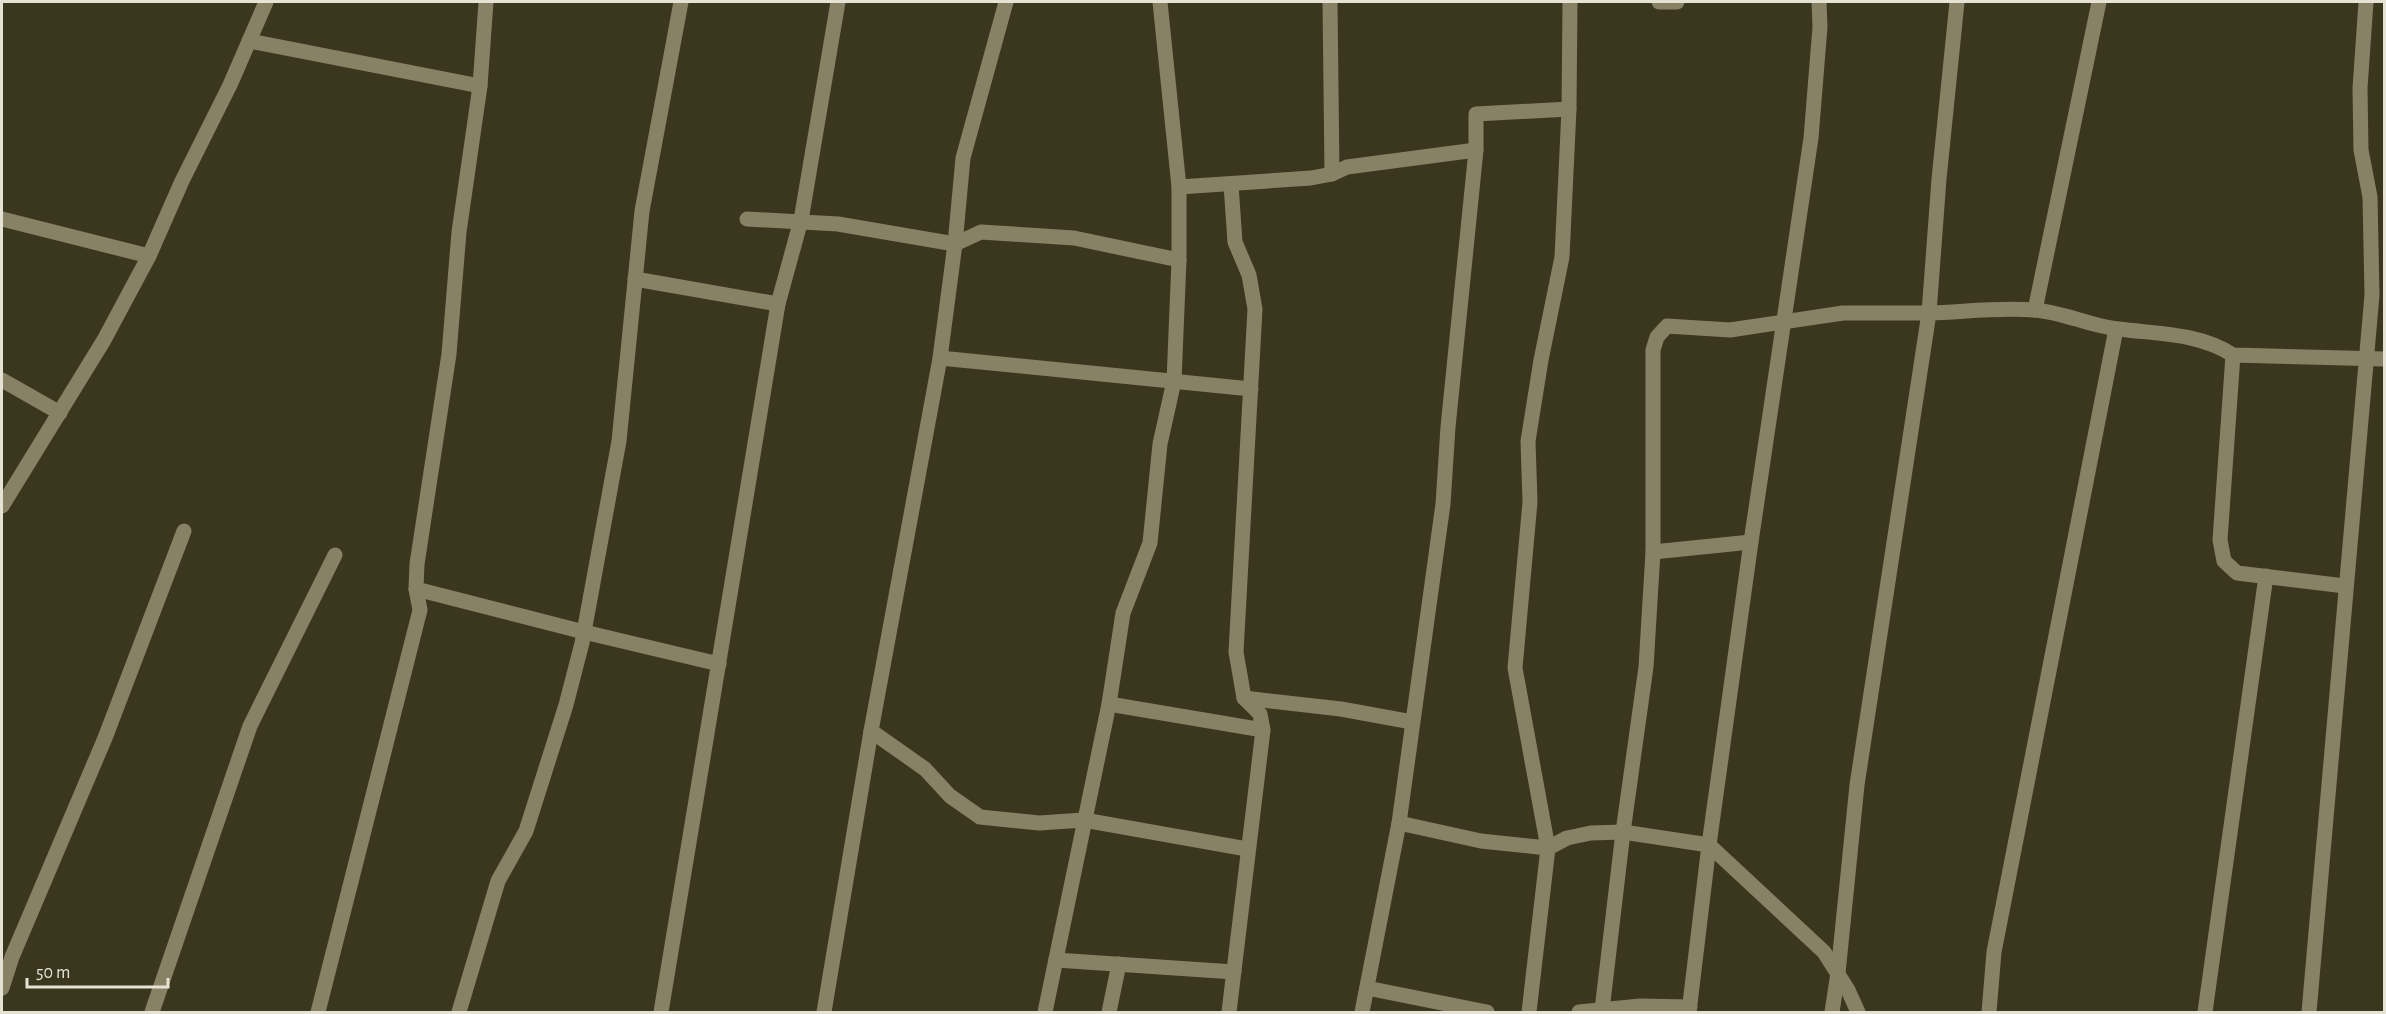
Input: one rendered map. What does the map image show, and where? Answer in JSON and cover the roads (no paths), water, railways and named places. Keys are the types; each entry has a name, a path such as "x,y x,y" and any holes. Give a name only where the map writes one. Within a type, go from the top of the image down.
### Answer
{"street":[{"path":"2,506 104,340 150,256 182,181 266,2"},
{"path":"318,1012 420,610 416,589 417,564 449,354 459,232 480,86 486,2"},
{"path":"459,1012 498,881 526,831 566,705 584,633 619,441 642,211 681,2"},
{"path":"661,1012 778,304 801,220 838,2"},
{"path":"824,1012 871,731 940,358 955,244 963,158 1006,2"},
{"path":"1045,1012 1109,704 1123,613 1150,543 1160,444 1174,381 1179,260 1179,187 1160,2"},
{"path":"1330,2 1332,174"},
{"path":"1529,1012 1548,848 1515,668 1530,502 1528,441 1541,360 1562,257 1569,109 1570,2"},
{"path":"1659,2 1677,2"},
{"path":"1579,1012 1640,1006 1689,1010 1708,845 1750,542 1811,138 1820,27 1819,2"},
{"path":"1832,1012 1838,974 1857,785 1929,313 1939,179 1958,2"},
{"path":"2035,310 2099,2"},
{"path":"2309,1012 2372,295 2370,197 2361,150 2360,87 2366,2"},
{"path":"249,41 480,86"},
{"path":"1362,1012 1399,823 1443,504 1448,427 1476,150 1476,114 1569,109"},
{"path":"1179,187 1277,182 1332,174 1347,167 1476,150"},
{"path":"1229,1012 1263,730 1260,714 1245,698 1236,652 1255,309 1249,275 1235,242 1231,185"},
{"path":"2,219 150,256"},
{"path":"747,219 801,220 838,224 955,244 981,232 1074,238 1179,260"},
{"path":"635,279 778,304"},
{"path":"1602,1010 1623,832 1646,667 1653,552 1653,350 1657,337 1667,326 1730,330 1843,313 2035,310 2116,329 2148,331 2203,341 2220,347 2233,356 2385,358"},
{"path":"1989,1012 1994,952 2116,329"},
{"path":"2233,356 2220,540 2224,561 2237,573 2345,586"},
{"path":"940,358 1251,389"},
{"path":"2,380 60,413"},
{"path":"2,988 12,957 105,738 184,531"},
{"path":"1653,552 1750,542"},
{"path":"152,1012 185,922 250,726 335,555"},
{"path":"2205,1012 2266,576"},
{"path":"416,589 584,633 719,664"},
{"path":"1245,698 1341,709 1412,722"},
{"path":"1109,704 1263,730"},
{"path":"871,731 925,769 950,796 980,817 1039,823 1084,820 1247,849"},
{"path":"1399,823 1481,841 1548,848 1567,838 1592,833 1623,832 1708,845 1824,952 1858,1012"},
{"path":"1056,960 1234,972"},
{"path":"1109,1012 1119,964"},
{"path":"1367,988 1487,1012"}]}
